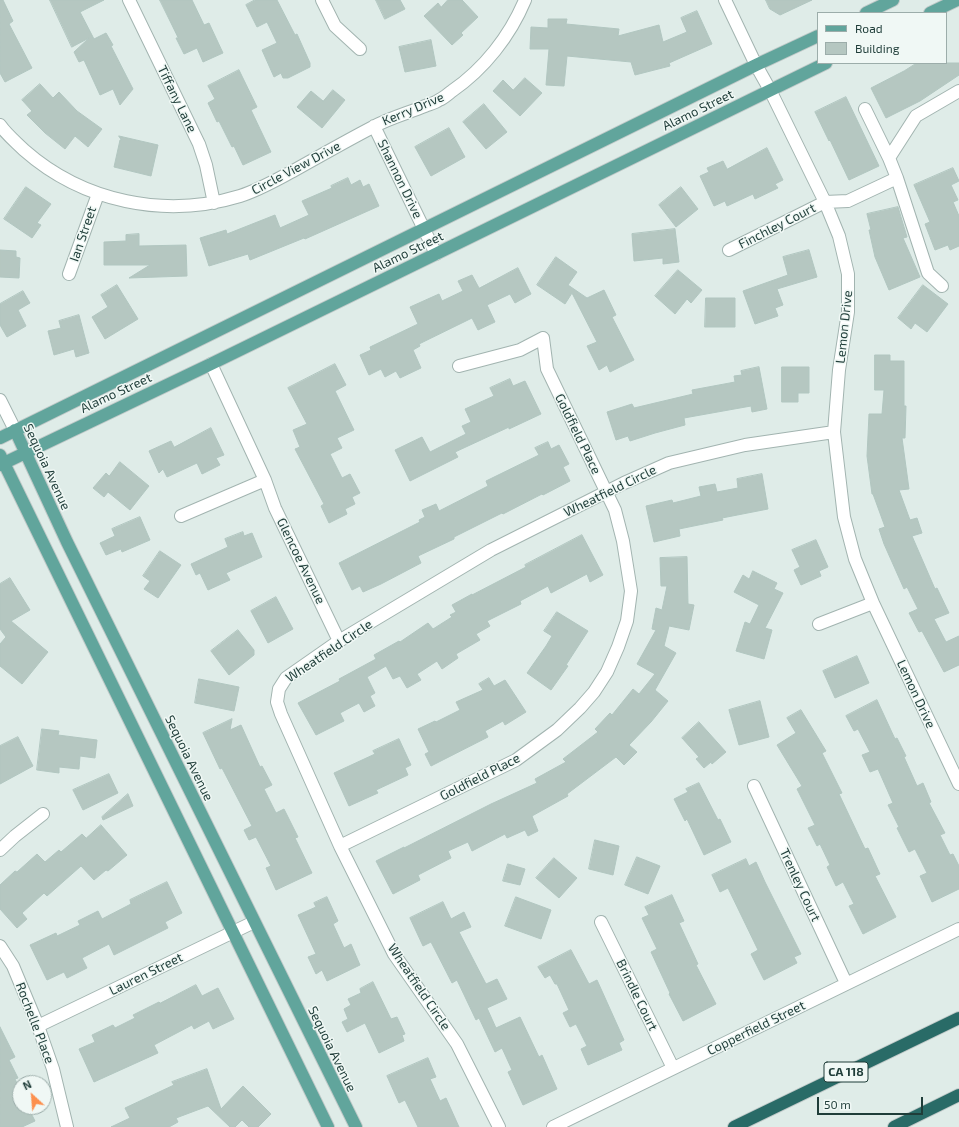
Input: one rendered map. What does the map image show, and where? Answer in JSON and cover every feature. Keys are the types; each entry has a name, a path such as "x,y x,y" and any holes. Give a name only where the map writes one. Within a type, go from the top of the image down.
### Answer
{"highway":[{"name":"CA 118","path":"734,1127 959,1018"},
{"path":"894,1127 959,1095"}],"main road":[{"path":"868,12 893,0"},
{"path":"932,12 957,0"},
{"name":"Alamo Street","path":"0,438 756,65 817,36"},
{"name":"Alamo Street","path":"1,461 24,452 211,364 824,64"},
{"name":"Sequoia Avenue","path":"15,430 67,542 356,1127"},
{"path":"1,461 234,932 328,1127"}],"street":[{"name":"Tiffany Lane","path":"129,0 199,144 206,165 214,203"},
{"path":"322,0 335,26 360,49"},
{"name":"Kerry Drive","path":"374,126 439,100 460,86 478,70 494,51 512,26 526,0"},
{"name":"Lemon Drive","path":"725,0 756,65 770,90 839,236 848,274 848,312 839,370 834,432 844,517 855,559 873,603 959,784"},
{"path":"889,158 916,116 959,91"},
{"path":"866,108 889,158 928,273 942,286"},
{"name":"Circle View Drive","path":"0,125 6,133 38,162 68,181 98,194 124,201 153,206 182,206 214,203 241,196 263,188 374,126"},
{"name":"Shannon Drive","path":"374,126 436,254"},
{"path":"824,202 848,201 896,178"},
{"name":"Ian Street","path":"69,274 98,194"},
{"name":"Finchley Court","path":"729,250 824,202"},
{"name":"Goldfield Place","path":"340,846 516,760 558,730 594,692 607,672 618,647 627,620 631,591 623,540 615,510 547,369 543,338 520,350 459,366"},
{"name":"Glencoe Avenue","path":"211,364 265,480 275,508 339,641"},
{"name":"Sequoia Avenue","path":"0,400 15,430"},
{"name":"Wheatfield Circle","path":"499,1127 456,1044 394,954 340,846 281,714 277,702 279,689 286,678 339,641 491,550 624,483 669,464 745,445 834,432"},
{"path":"181,516 265,480"},
{"path":"818,624 873,603"},
{"name":"Trenley Court","path":"754,786 846,983"},
{"path":"0,850 43,814"},
{"name":"Lauren Street","path":"38,1026 254,922"},
{"name":"Brindle Court","path":"601,922 673,1068"},
{"name":"Copperfield Street","path":"553,1127 959,929"},
{"name":"Rochelle Place","path":"0,946 13,966 38,1026 53,1069 67,1127"}],"building":[{"path":"0,0 3,0 13,21 9,24 32,68 5,82 0,73"},
{"path":"50,0 104,0 80,12 94,39 106,33 133,89 120,105 113,89 100,95 84,60 79,62 74,52 89,38 72,47"},
{"path":"160,0 192,0 204,25 209,23 223,53 203,62 197,48 184,54"},
{"path":"255,0 277,0 295,35 297,34 310,63 310,67 288,78 283,78 281,73 274,77 262,50 277,43 267,22 257,27 246,5"},
{"path":"376,0 400,0 405,9 385,19"},
{"path":"448,0 462,0 478,17 461,33 463,35 452,45 424,16 438,3 441,7"},
{"path":"766,0 812,0 780,15 770,9"},
{"path":"697,11 712,44 669,63 670,66 635,75 631,62 567,56 564,86 546,85 549,49 530,49 531,27 548,28 548,19 567,19 566,24 619,29 618,36 659,25 663,42 687,32 681,18"},
{"path":"431,40 436,66 405,72 399,47"},
{"path":"959,63 959,75 920,101 886,118 871,88 915,64"},
{"path":"239,70 257,107 251,110 271,152 243,165 219,121 217,122 208,103 215,99 208,86"},
{"path":"525,78 542,93 520,116 493,91 503,80 513,90"},
{"path":"40,84 53,98 59,92 77,111 102,129 88,147 75,136 65,149 45,133 27,115 32,111 22,100"},
{"path":"333,90 345,100 322,128 297,107 311,91 323,101"},
{"path":"846,97 879,166 849,180 815,112"},
{"path":"484,104 507,132 486,149 463,122"},
{"path":"449,128 465,157 431,176 415,147"},
{"path":"119,136 158,145 151,176 114,167 121,140"},
{"path":"767,148 783,180 775,184 778,188 755,199 753,194 727,206 725,201 714,206 700,176 709,172 707,168 723,161 727,169"},
{"path":"953,168 959,181 951,185 958,200 953,202 959,216 959,246 950,250 948,245 935,250 925,224 930,222 914,185"},
{"path":"348,178 351,185 360,180 363,187 369,184 379,206 305,239 304,238 250,260 248,254 209,266 200,238 226,230 227,234 275,215 280,228 309,215 302,201 332,188 331,186"},
{"path":"26,187 51,204 37,223 41,225 32,238 4,219"},
{"path":"681,187 698,209 676,227 659,205"},
{"path":"898,207 907,237 903,238 920,277 889,290 875,257 867,214"},
{"path":"675,229 679,262 663,264 663,258 634,261 632,234"},
{"path":"139,234 139,246 186,245 187,276 129,278 150,265 104,265 104,242 126,241 126,235"},
{"path":"0,250 16,251 16,257 20,258 19,278 0,277"},
{"path":"809,250 817,277 777,289 783,305 775,308 778,316 755,324 743,291 788,275 783,257"},
{"path":"556,257 577,272 568,285 587,298 604,290 616,315 612,317 634,360 610,372 607,365 599,370 587,346 597,342 572,293 565,304 537,285"},
{"path":"518,268 531,294 515,303 510,294 487,305 495,322 478,330 472,318 419,344 420,346 413,350 421,368 400,378 396,371 385,377 381,369 369,375 360,355 371,350 370,347 418,324 410,307 439,294 442,301 463,291 458,281 472,275 479,288"},
{"path":"678,270 702,290 691,303 687,299 675,314 655,296"},
{"path":"117,285 138,319 105,339 92,317 108,307 101,295"},
{"path":"923,285 948,304 927,332 915,323 911,329 898,318"},
{"path":"23,291 30,303 18,310 26,326 7,337 0,325 0,304"},
{"path":"706,298 735,298 735,327 705,327"},
{"path":"79,315 89,353 76,357 74,349 54,355 48,331 61,328 59,321"},
{"path":"875,355 890,355 890,361 904,361 904,406 906,406 905,438 902,438 909,489 899,490 910,520 917,518 922,533 912,536 935,589 937,588 949,613 934,619 946,642 959,636 959,665 944,672 922,631 919,632 909,613 918,609 907,587 904,589 879,529 885,527 872,494 867,456 869,414 882,414 884,390 875,390"},
{"path":"335,364 346,385 335,391 354,430 337,438 342,448 330,454 342,478 350,474 360,493 352,497 355,504 345,509 347,514 329,523 321,506 324,504 295,449 300,447 293,430 307,424 288,388"},
{"path":"759,367 767,409 752,412 751,406 684,418 685,425 630,441 628,436 616,440 607,412 632,404 634,408 693,394 692,390 735,382 734,376 742,375 741,371"},
{"path":"782,367 809,367 809,393 798,393 798,402 782,402"},
{"path":"510,379 513,386 525,381 541,414 455,452 458,457 410,481 395,450 422,437 430,452 466,434 462,426 471,422 465,409 494,396 490,388"},
{"path":"211,428 224,455 216,458 220,465 202,474 197,463 167,477 163,469 159,473 149,451 171,441 174,447"},
{"path":"548,442 551,449 559,445 569,464 563,467 570,481 503,514 502,513 454,537 454,539 418,556 421,563 381,584 363,592 360,586 352,590 339,563 420,522 419,520 425,517 422,510 436,504 439,511 488,486 486,481 539,455 535,448"},
{"path":"120,462 149,486 130,510 108,492 104,497 93,488 106,473 109,476"},
{"path":"762,474 768,509 722,518 723,520 679,529 680,536 654,542 646,506 672,500 673,503 701,496 699,487 715,484 717,492 738,488 737,479"},
{"path":"140,517 150,540 122,552 121,549 106,555 100,543 115,536 112,529"},
{"path":"243,532 244,536 252,533 262,557 226,573 230,580 208,590 200,573 196,575 191,564 228,547 225,539"},
{"path":"582,535 603,575 590,582 587,574 551,593 548,586 520,601 521,604 487,621 490,626 476,634 480,640 456,654 458,658 442,669 437,661 417,674 421,680 407,688 400,676 393,679 386,666 367,677 375,693 370,696 375,706 364,712 359,703 340,713 344,721 316,735 298,703 340,681 339,679 376,659 374,655 399,641 400,642 428,623 433,629 452,617 450,615 456,612 452,605 526,567 525,565"},
{"path":"816,540 828,567 819,571 821,576 801,585 794,570 800,567 792,550"},
{"path":"160,551 181,565 158,598 144,589 150,581 143,576"},
{"path":"687,557 688,604 694,605 689,630 669,626 664,646 676,653 655,690 668,701 651,722 629,745 637,752 624,765 616,757 567,794 568,796 532,816 538,831 528,836 525,830 507,838 505,834 472,851 468,842 448,851 451,858 418,875 420,880 393,894 376,861 537,783 535,779 566,762 563,759 598,732 595,729 610,713 612,715 633,689 639,694 655,674 637,664 656,630 652,629 656,608 662,610 667,586 661,586 660,558"},
{"path":"753,571 777,583 774,589 783,593 765,628 772,630 764,659 736,651 745,622 750,624 759,605 734,592 743,575 749,579"},
{"path":"10,578 30,610 11,621 48,652 22,684 0,666 0,644 6,637 0,629 0,584"},
{"path":"276,597 293,629 268,643 251,611"},
{"path":"557,612 588,631 566,665 568,666 551,690 527,673 552,636 544,631"},
{"path":"238,630 254,650 254,655 229,675 211,651"},
{"path":"857,656 869,683 835,698 823,671"},
{"path":"489,678 494,686 505,680 526,712 505,725 503,721 485,731 488,737 431,766 425,754 429,752 418,729 460,710 456,702 483,690 479,684"},
{"path":"199,679 239,687 234,711 195,703"},
{"path":"877,700 895,739 897,738 906,756 904,757 917,786 923,783 931,802 929,803 945,833 940,835 950,855 953,854 959,866 959,889 932,902 920,876 927,873 915,849 909,852 888,805 893,803 878,769 870,772 862,755 870,752 858,729 854,731 846,716"},
{"path":"760,701 769,737 739,745 729,710"},
{"path":"801,710 826,751 822,753 842,793 839,794 865,849 868,848 880,874 875,876 896,917 863,934 849,906 854,904 843,882 836,886 827,867 830,865 820,844 817,846 808,828 815,825 797,789 802,786 777,745 796,733 787,718"},
{"path":"232,719 230,730 241,725 260,767 262,766 272,785 264,789 276,813 284,809 298,837 295,838 312,873 276,890 266,868 271,866 256,837 249,840 244,830 252,826 222,768 220,769 203,733"},
{"path":"699,722 726,752 712,764 711,762 704,768 696,759 699,757 682,738"},
{"path":"42,729 59,731 58,735 97,740 95,758 80,756 79,769 59,767 59,773 37,770"},
{"path":"18,737 33,766 0,784 0,746"},
{"path":"399,739 411,765 405,768 408,775 376,790 378,793 349,806 334,773 375,754 373,751"},
{"path":"109,774 118,793 83,810 73,790"},
{"path":"699,783 718,820 720,819 731,842 704,855 687,819 685,821 674,799 688,792 686,789"},
{"path":"128,794 133,806 103,820 102,817"},
{"path":"101,825 127,855 108,871 106,870 94,880 81,866 47,896 44,893 22,913 27,919 17,928 0,909 0,885 37,854 45,862 59,850 61,852 82,834 86,838"},
{"path":"595,840 619,846 613,875 589,869"},
{"path":"637,857 660,866 648,894 625,885"},
{"path":"554,858 577,878 559,898 536,878"},
{"path":"746,859 749,866 756,862 801,954 794,957 797,963 764,980 751,954 758,950 728,888 720,892 712,875"},
{"path":"508,864 525,869 520,885 503,881"},
{"path":"167,882 182,913 165,922 168,928 114,955 109,944 82,958 87,968 67,978 64,972 47,980 30,945 56,933 57,936 80,925 78,921 98,911 102,919 131,904 130,900"},
{"path":"672,895 684,921 679,923 698,964 696,965 716,1004 683,1021 669,994 670,993 651,952 657,949 642,918 649,915 645,907"},
{"path":"327,897 338,921 333,924 344,948 351,944 360,965 327,981 322,970 316,974 308,957 316,954 298,915 316,907 314,903"},
{"path":"516,897 551,910 541,939 505,926"},
{"path":"443,902 451,919 464,912 471,927 459,932 486,984 497,979 507,999 487,1008 496,1028 520,1017 539,1057 542,1055 557,1089 523,1105 508,1072 512,1070 502,1048 495,1052 479,1018 476,1020 457,980 452,983 431,942 423,946 410,918"},
{"path":"571,950 589,984 597,980 624,1040 619,1043 622,1050 588,1065 581,1049 587,1046 576,1024 570,1027 563,1013 569,1010 557,984 555,984 550,975 545,978 538,967"},
{"path":"373,982 391,1019 397,1017 405,1034 402,1035 404,1041 379,1053 365,1023 347,1032 342,1022 348,1019 344,1009 351,1005 348,999 361,993 360,989"},
{"path":"196,985 202,996 218,988 234,1019 213,1029 209,1021 194,1029 192,1025 154,1045 158,1053 94,1082 79,1049 95,1042 92,1035 113,1025 115,1028 135,1018 133,1015"},
{"path":"0,1027 15,1057 9,1060 16,1075 12,1075 12,1115 32,1115 35,1121 22,1127 0,1127"},
{"path":"428,1058 436,1077 430,1079 440,1101 446,1098 459,1127 418,1127 405,1100 399,1103 387,1076"},
{"path":"207,1069 221,1109 243,1086 271,1114 258,1127 249,1127 242,1120 235,1127 230,1127 208,1106 176,1118 178,1122 169,1127 111,1127 130,1118 125,1108 174,1085 172,1082"}]}
